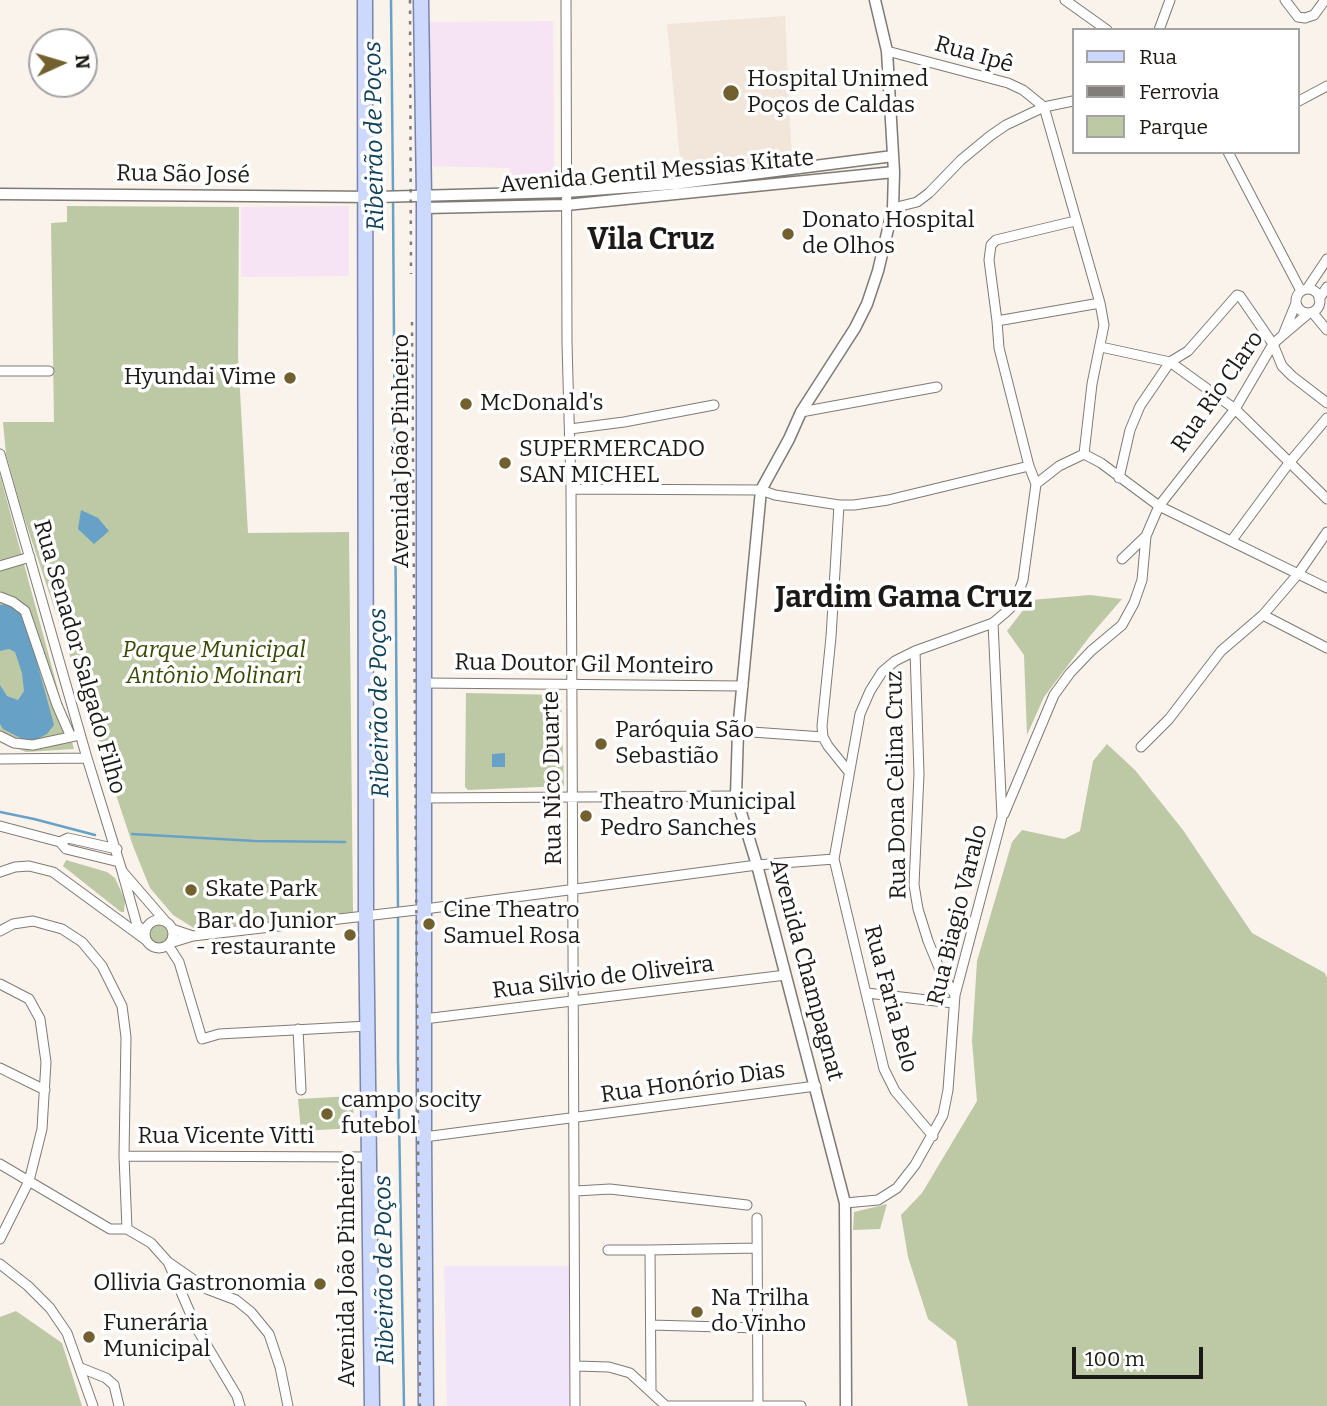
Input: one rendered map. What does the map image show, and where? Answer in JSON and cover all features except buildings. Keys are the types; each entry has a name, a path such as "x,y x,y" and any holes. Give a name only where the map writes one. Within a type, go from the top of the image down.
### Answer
{"main road":[{"name":"Avenida João Pinheiro","path":"365,0 371,197 366,915 372,1406"},
{"name":"Avenida João Pinheiro","path":"421,0 419,200 425,683 426,1406"}],"street":[{"name":"Rua Nico Duarte","path":"565,0 576,1191 575,1406"},
{"name":"Avenida Champagnat","path":"846,1406 845,1203 757,864 736,796 738,731 761,490 789,439 800,412 855,328 867,304 893,208 894,172 887,51 875,0"},
{"path":"1065,0 1104,28"},
{"path":"1160,28 1170,0"},
{"path":"1285,0 1298,17 1306,18 1314,15 1325,0"},
{"name":"Rua Ipê","path":"887,51 1008,83 1023,90 1044,107"},
{"path":"1299,101 1327,86"},
{"path":"893,208 917,202 990,136 1044,107 1072,101"},
{"path":"1044,107 1104,325 1092,384 1084,454"},
{"path":"1229,154 1304,290 1315,293 1319,299"},
{"name":"Avenida Gentil Messias Kitate","path":"419,200 566,205 675,190 779,169 893,156"},
{"path":"779,169 780,183"},
{"name":"Avenida Gentil Messias Kitate","path":"419,200 566,192 675,190 894,172"},
{"name":"Rua São José","path":"0,194 371,197 419,200"},
{"path":"0,872 29,866 53,872 145,936 156,948 194,936 425,909 757,864 834,859 860,714 882,672 895,661 915,651 993,623 1014,604 1020,592 1036,484 999,348 989,260 991,244 996,240 1075,220"},
{"path":"1283,335 1296,303 1327,259"},
{"path":"1310,313 1317,308 1327,287"},
{"path":"1119,478 1135,415 1170,362 1188,351 1235,296 1240,296 1273,344 1282,366 1327,403"},
{"path":"997,321 1100,303"},
{"path":"1296,303 1302,312 1310,313 1326,326"},
{"name":"Rua Rio Claro","path":"1146,536 1158,506 1234,409 1273,344 1310,313"},
{"path":"1101,347 1170,362 1234,409 1327,499"},
{"path":"0,371 49,371"},
{"path":"800,412 937,387"},
{"path":"570,429 714,405"},
{"path":"1232,540 1289,463 1327,418"},
{"name":"Rua Senador Salgado Filho","path":"0,454 30,557 76,736 87,758 117,849 137,925 145,936"},
{"path":"1084,454 1101,463 1158,506 1327,588"},
{"path":"1036,484 1059,466 1084,454"},
{"path":"571,489 761,490 775,495 839,505 888,500 1029,466"},
{"path":"839,505 831,638 822,726 823,737 849,772"},
{"path":"1141,747 1169,719 1221,651 1263,615 1298,574 1327,532"},
{"path":"1122,559 1146,536"},
{"path":"1002,817 1054,695 1077,665 1122,625 1134,603 1142,580 1146,536"},
{"path":"0,566 30,557"},
{"path":"0,597 25,611 57,705 76,736 33,745 15,743 0,736"},
{"path":"1263,615 1327,648"},
{"name":"Rua Biagio Varalo","path":"845,1203 878,1200 897,1188 915,1165 943,1115 948,1090 954,999 1002,817 993,623"},
{"name":"Rua Dona Celina Cruz","path":"915,651 919,774 914,885 928,941 954,999"},
{"name":"Rua Doutor Gil Monteiro","path":"425,683 743,686"},
{"path":"738,731 823,737"},
{"path":"0,759 87,758"},
{"path":"424,798 736,796"},
{"path":"0,826 60,842 66,849 121,867 169,925 169,944 179,962 202,1039 219,1034 368,1026"},
{"path":"60,842 68,838 117,849"},
{"name":"Rua Faria Belo","path":"834,859 884,1069 895,1091 933,1136"},
{"path":"0,931 13,924 33,920 62,929 82,942 102,966 122,1006 126,1037 124,1156 127,1229"},
{"path":"145,936 153,921 194,936"},
{"name":"Rua Silvio de Oliveira","path":"424,1019 786,975"},
{"path":"0,984 29,999 40,1019 46,1062 42,1129 29,1181 0,1238"},
{"path":"867,993 954,999"},
{"path":"298,1029 301,1090"},
{"path":"0,1068 45,1090"},
{"name":"Rua Honório Dias","path":"424,1137 816,1086"},
{"name":"Rua Vicente Vitti","path":"124,1156 370,1157"},
{"path":"0,1164 110,1229 127,1229 151,1243 169,1262 207,1289 236,1300 269,1334 280,1367 288,1406"},
{"path":"576,1191 610,1189 747,1205"},
{"path":"757,1218 758,1405"},
{"path":"608,1250 757,1248"},
{"path":"650,1250 651,1390"},
{"path":"169,1262 197,1329 237,1396 240,1406"},
{"path":"0,1264 50,1308 67,1333 93,1406"},
{"path":"651,1325 758,1328"},
{"path":"576,1366 609,1367 630,1373 666,1406 801,1406"},
{"path":"81,1368 106,1378 114,1385 119,1406"}],"shaded area":[{"name":"Hospital Unimed Poços de Caldas","path":"785,16 792,161 681,169 667,24"},
{"path":"553,21 554,188 511,189 510,168 430,166 429,22"},
{"path":"349,206 349,276 241,277 241,207"},
{"path":"444,1266 569,1266 570,1406 447,1406"}],"green space":[{"name":"Parque Municipal Antônio Molinari","path":"67,206 239,207 238,356 248,533 349,532 353,912 197,930 173,915 150,888 133,846 22,511 6,454 3,422 54,422 51,223 67,222"},
{"path":"0,475 74,749 26,752 0,741"},
{"path":"1090,595 1122,599 1044,697 1027,735 1024,655 1007,631 1031,600"},
{"path":"466,693 561,695 564,786 468,790 465,787"},
{"path":"1107,744 1135,770 1183,830 1252,933 1325,973 1327,978 1327,1406 968,1406 956,1341 928,1319 908,1257 901,1215 922,1193 977,1101 972,1041 977,961 1012,842 1022,830 1064,839 1080,831 1093,761"},
{"path":"66,860 107,872 115,878 125,900 124,912 63,866"},
{"path":"159,924 166,927 169,934 166,941 159,944 152,941 149,934 152,927"},
{"name":"campo socity futebol","path":"353,1096 354,1128 301,1131 298,1099"},
{"path":"887,1204 880,1229 853,1230 854,1212"},
{"path":"16,1311 62,1343 82,1406 0,1406 0,1317"}],"water":[{"path":"81,510 98,518 109,531 94,544 78,529"},
{"path":"8,604 24,615 54,725 47,734 30,743 3,729 0,724 0,685 7,696 18,700 24,691 15,652 9,649 0,651 0,605"},
{"path":"505,753 505,767 492,767 492,754"}],"waterway":[{"name":"Ribeirão de Poços","path":"391,0 393,192"},
{"name":"Ribeirão de Poços","path":"393,198 398,909"},
{"path":"0,812 95,835"},
{"path":"132,834 255,841 345,842"},
{"name":"Ribeirão de Poços","path":"398,916 404,1406"}],"railway":[{"path":"410,0 411,274"},
{"path":"412,322 420,1406"}],"place":[{"name":"Hospital Unimed Poços de Caldas","path":"731,93"},
{"name":"Donato Hospital de Olhos","path":"788,234"},
{"name":"Hyundai Vime","path":"290,378"},
{"name":"McDonald's","path":"466,404"},
{"name":"SUPERMERCADO SAN MICHEL","path":"505,463"},
{"name":"Paróquia São Sebastião","path":"601,744"},
{"name":"Theatro Municipal Pedro Sanches","path":"586,816"},
{"name":"Skate Park","path":"191,890"},
{"name":"Cine Theatro Samuel Rosa","path":"429,924"},
{"name":"Bar do Junior - restaurante","path":"350,935"},
{"name":"campo socity futebol","path":"327,1114"},
{"name":"Ollivia Gastronomia","path":"320,1284"},
{"name":"Na Trilha do Vinho","path":"697,1312"},
{"name":"Funerária Municipal","path":"89,1337"}],"district":[{"name":"Vila Cruz","path":"651,241"},
{"name":"Jardim Gama Cruz","path":"904,599"}]}
